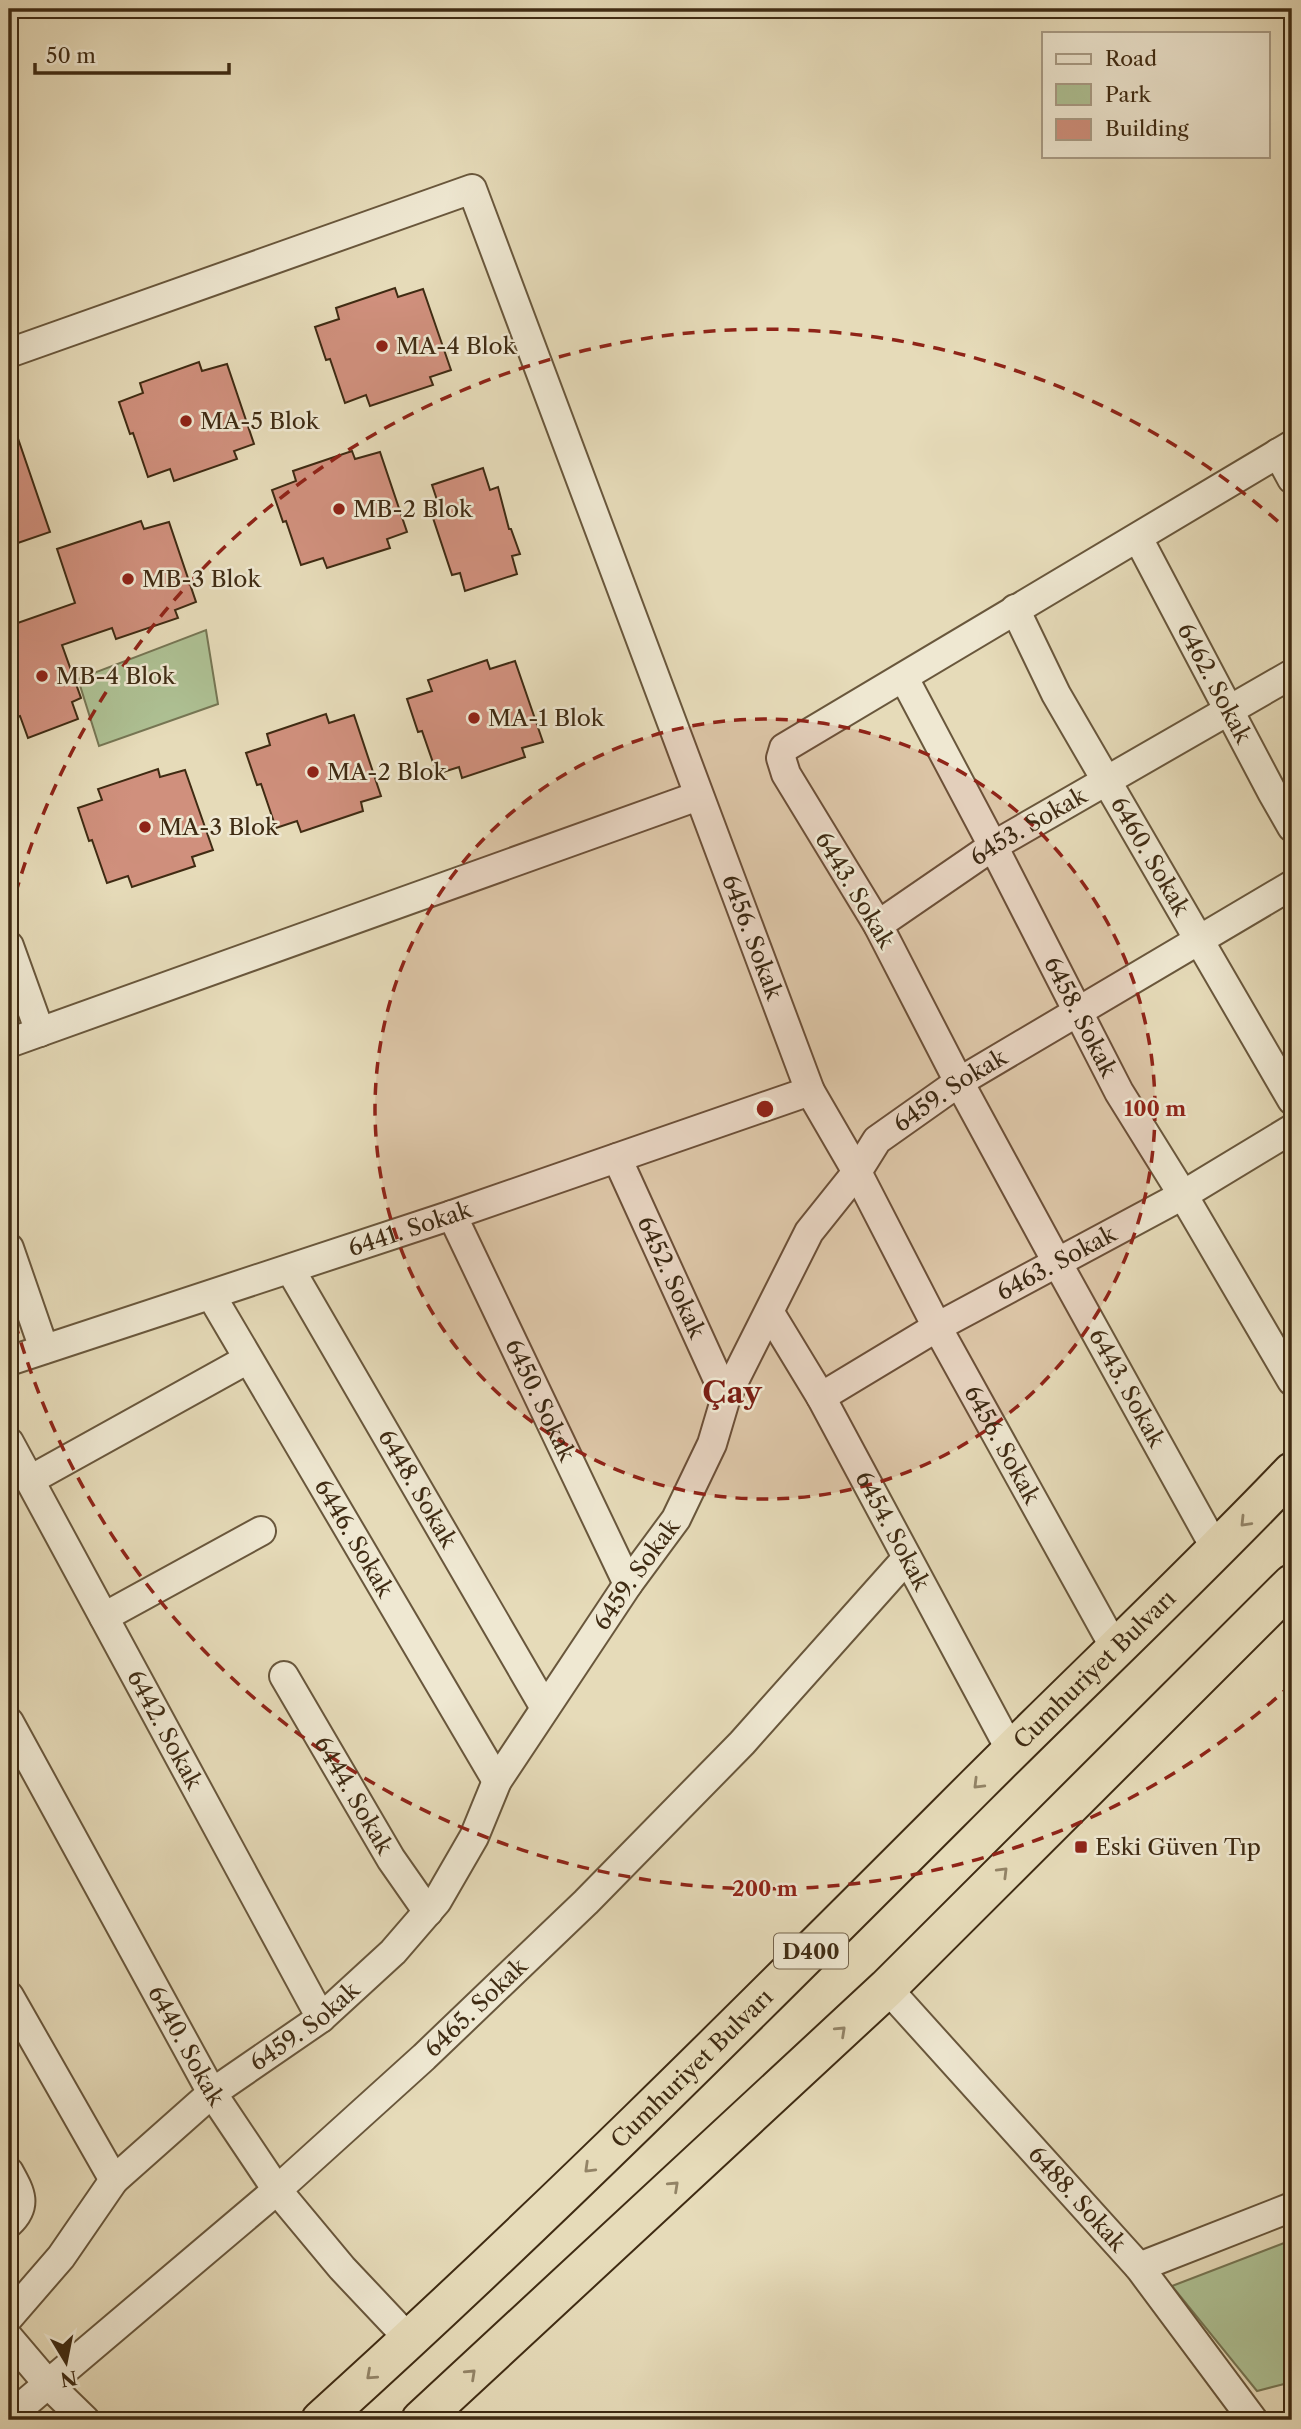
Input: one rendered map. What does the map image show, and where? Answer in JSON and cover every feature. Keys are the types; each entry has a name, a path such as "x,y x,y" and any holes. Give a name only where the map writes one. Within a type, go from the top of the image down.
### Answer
{"highway":[{"name":"Cumhuriyet Bulvarı","path":"321,2420 694,2069 1011,1751 1217,1551 1292,1472"},
{"path":"421,2420 887,1988 1292,1584"}],"street":[{"name":"6456. Sokak","path":"9,353 472,189 810,1091 857,1172 937,1327 1115,1648"},
{"path":"1285,449 1292,479"},
{"name":"6443. Sokak","path":"1217,1551 959,1082 878,925 786,774 781,758 784,748 1285,449"},
{"name":"6462. Sokak","path":"1138,538 1292,827"},
{"name":"6460. Sokak","path":"1015,609 1056,694 1292,1100"},
{"name":"6453. Sokak","path":"878,925 993,846 1292,674"},
{"name":"6458. Sokak","path":"904,678 1119,1092 1184,1195 1292,1381"},
{"path":"9,1043 698,796"},
{"name":"6459. Sokak","path":"9,2318 61,2257 114,2180 212,2093 321,2018 393,1952 437,1901 474,1837 497,1781 628,1584 676,1520 712,1444 726,1397 809,1232 857,1172 877,1140 959,1082 1292,885"},
{"path":"9,946 40,1032"},
{"name":"6441. Sokak","path":"9,1361 452,1215 810,1091"},
{"name":"6463. Sokak","path":"821,1397 937,1327 1184,1195 1292,1129"},
{"name":"6452. Sokak","path":"617,1158 726,1397"},
{"name":"6450. Sokak","path":"452,1215 628,1584"},
{"path":"9,1248 44,1349"},
{"name":"6448. Sokak","path":"290,1269 545,1708"},
{"name":"6446. Sokak","path":"211,1295 497,1781"},
{"name":"6454. Sokak","path":"770,1313 821,1397 1011,1751"},
{"path":"30,1480 247,1359"},
{"name":"6442. Sokak","path":"9,1442 321,2018"},
{"path":"104,1617 261,1531"},
{"name":"6465. Sokak","path":"9,2417 277,2190 424,2057 586,1902 742,1743 907,1558"},
{"name":"6444. Sokak","path":"285,1676 391,1859 428,1912"},
{"name":"6440. Sokak","path":"11,1732 212,2093 277,2190 342,2268 409,2339"},
{"name":"6488. Sokak","path":"887,1988 1139,2267 1253,2420"},
{"path":"9,1996 114,2180"},
{"path":"9,2172 19,2190 21,2203 18,2214 9,2223"},
{"path":"1139,2267 1292,2207"},
{"path":"9,2338 49,2385 85,2420"}],"green space":[{"path":"206,630 218,704 99,746 78,679"},
{"path":"1292,2240 1292,2382 1257,2391 1172,2286"}],"building":[{"name":"MA-4 Blok","path":"395,288 398,297 423,289 451,370 430,377 433,385 370,406 366,395 345,403 330,359 326,360 315,327 339,319 336,308"},
{"name":"MA-5 Blok","path":"199,362 202,371 227,364 254,444 234,451 237,459 174,481 170,469 148,477 119,402 143,393 140,383"},
{"path":"9,421 12,421 50,532 9,546"},
{"name":"MB-2 Blok","path":"352,451 355,459 380,452 407,532 387,539 390,548 327,568 323,558 301,565 272,490 296,481 293,471"},
{"path":"483,468 490,490 498,487 509,529 520,554 512,556 517,574 465,591 460,573 452,575 429,506 438,503 432,485"},
{"path":"141,521 144,529 169,522 196,602 175,610 178,618 116,639 112,628 62,645 81,698 72,702 78,719 28,738 20,716 12,719 9,707 9,626 75,603 57,549"},
{"name":"MA-1 Blok","path":"487,660 490,669 515,661 543,742 522,748 525,757 462,778 459,767 437,774 407,699 432,691 428,680"},
{"name":"MA-2 Blok","path":"326,714 329,723 354,715 381,796 361,802 363,811 301,832 297,821 276,828 261,784 257,785 246,753 270,745 267,734"},
{"name":"MA-3 Blok","path":"158,769 160,777 185,770 213,850 192,857 195,866 132,887 128,876 107,883 78,808 102,800 98,789"}],"place":[{"name":"MA-4 Blok","path":"382,346"},
{"name":"MA-5 Blok","path":"186,421"},
{"name":"MB-2 Blok","path":"339,509"},
{"name":"MB-3 Blok","path":"128,579"},
{"name":"MB-4 Blok","path":"42,676"},
{"name":"MA-1 Blok","path":"474,718"},
{"name":"MA-2 Blok","path":"313,772"},
{"name":"MA-3 Blok","path":"145,827"},
{"name":"Eski Güven Tıp","path":"1081,1847"}],"district":[{"name":"Çay","path":"732,1392"}]}
